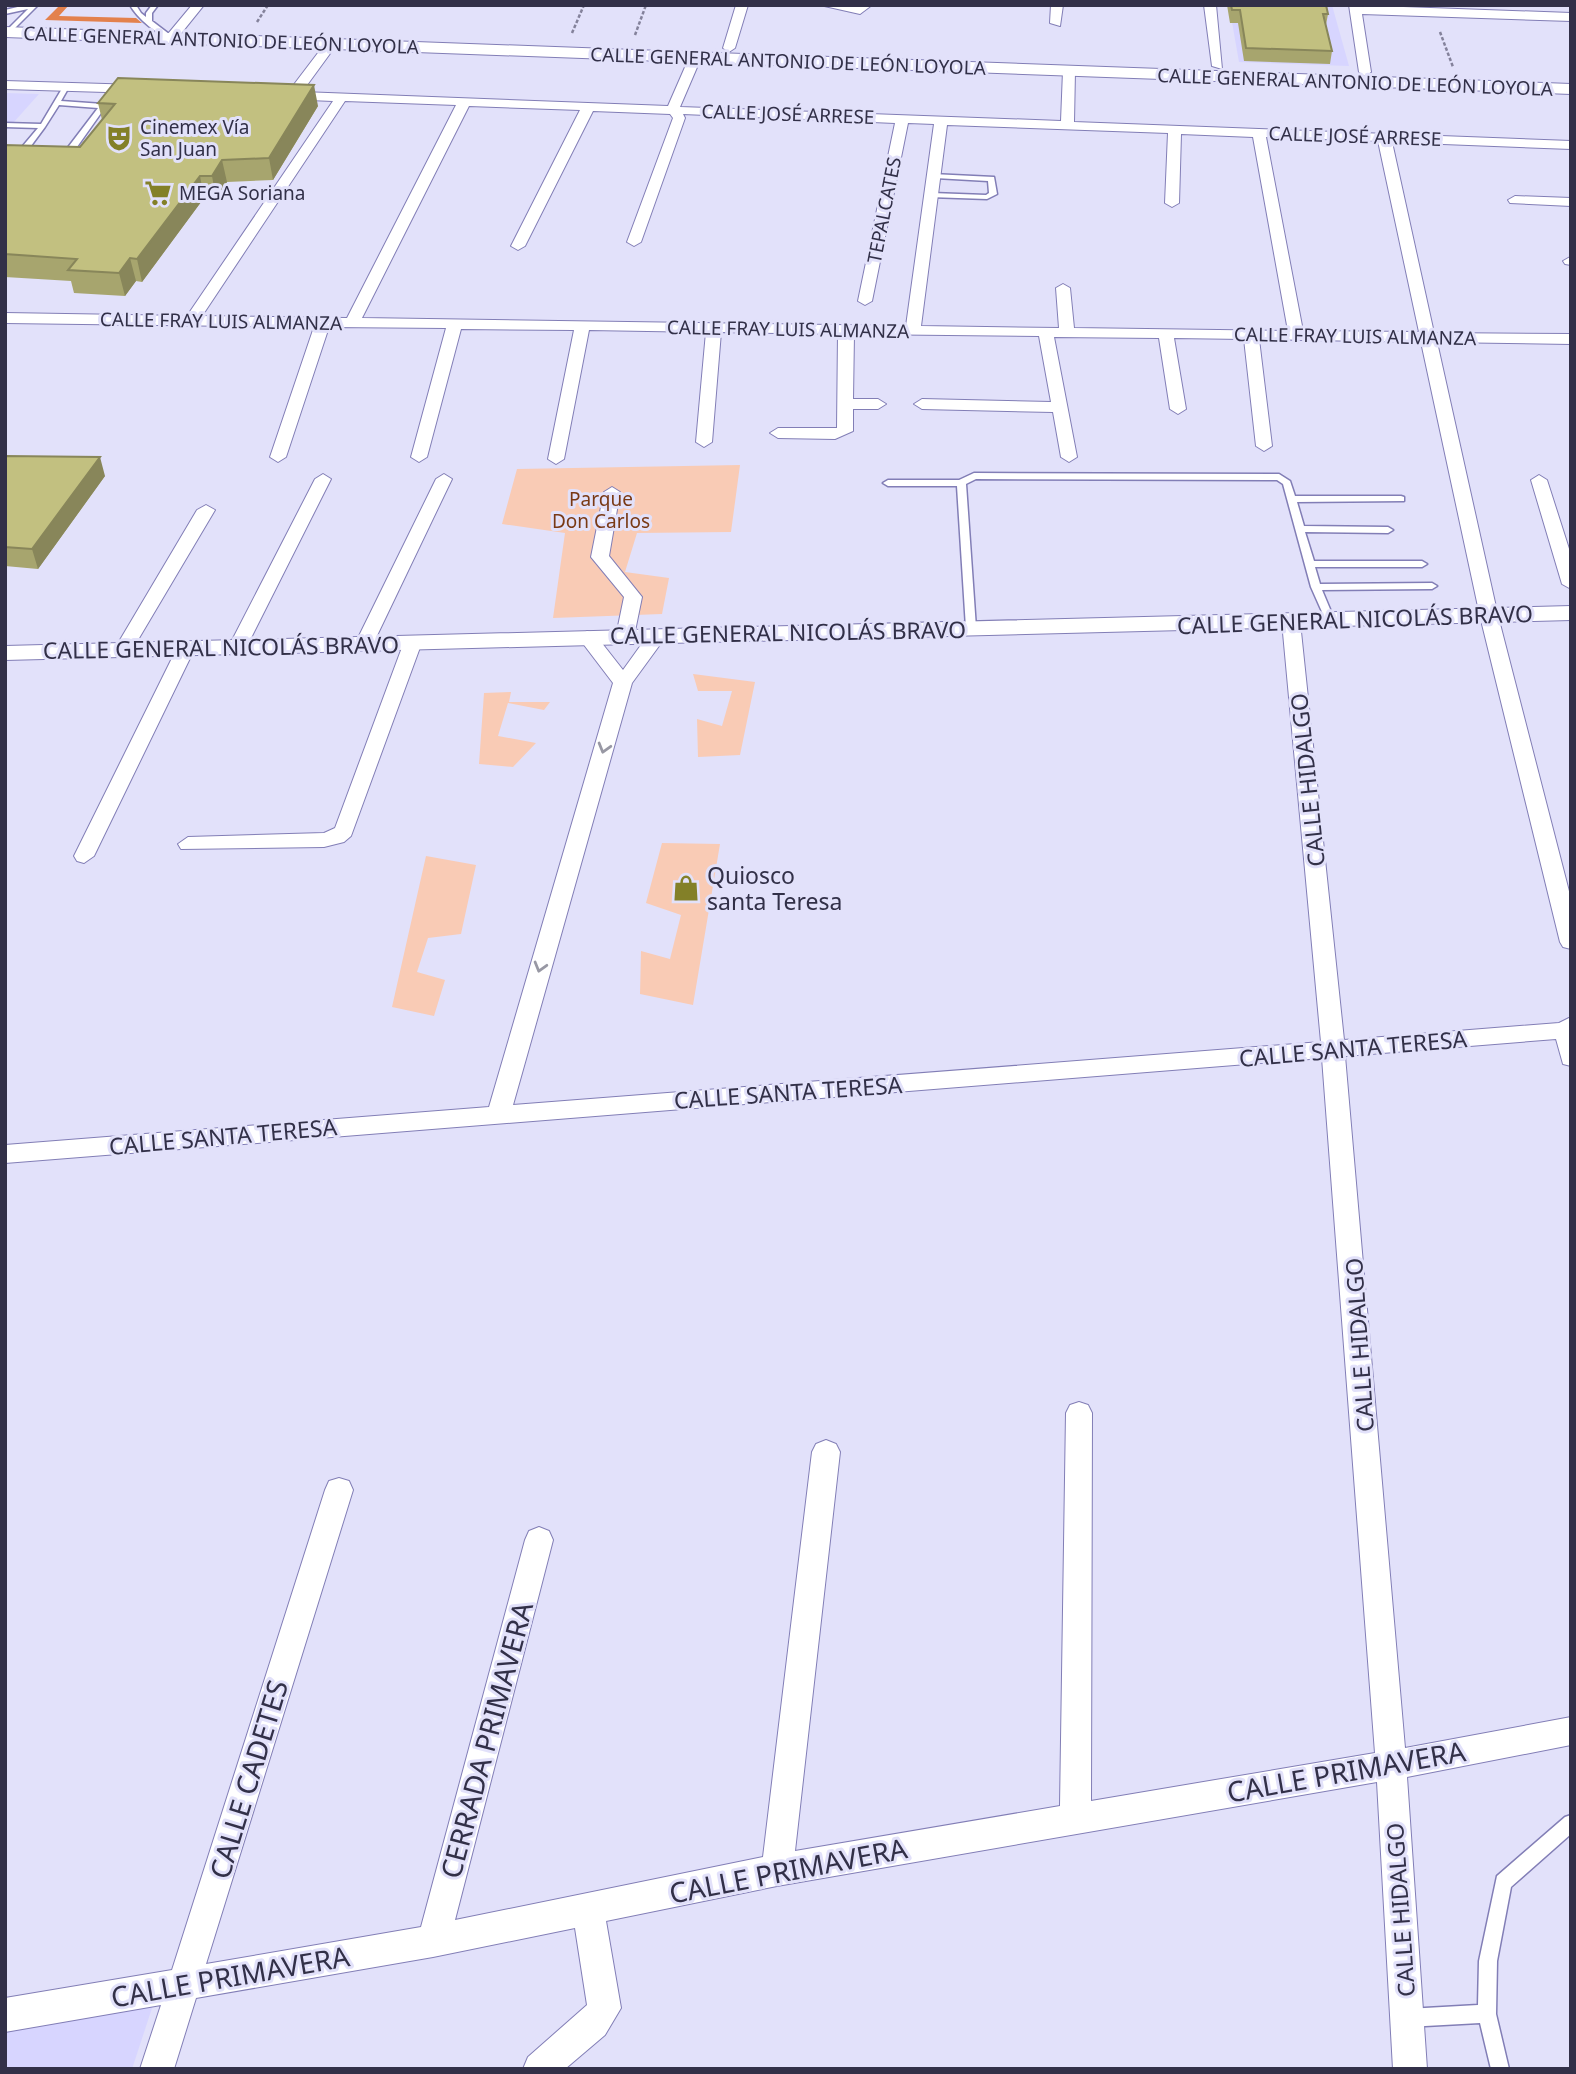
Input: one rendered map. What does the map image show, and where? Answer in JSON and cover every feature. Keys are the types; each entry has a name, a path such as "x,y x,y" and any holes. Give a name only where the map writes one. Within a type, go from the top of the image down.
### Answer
{"street":[{"path":"175,33 198,5"},
{"path":"729,48 742,5"},
{"path":"826,5 860,10 866,5"},
{"path":"1056,23 1057,5"},
{"path":"1210,5 1218,66"},
{"path":"1364,72 1355,7 1571,17"},
{"name":"CALLE GENERAL ANTONIO DE LEÓN LOYOLA","path":"8,25 153,25 175,33 331,44 1571,89"},
{"name":"CALLE GENERAL ANTONIO DE LEÓN LOYOLA","path":"8,25 175,33 729,48 1571,79"},
{"path":"293,95 331,44"},
{"path":"634,242 679,118 673,109 695,58"},
{"path":"1067,125 1069,71"},
{"path":"5,85 159,90"},
{"name":"CALLE JOSÉ ARRESE","path":"266,94 1571,145"},
{"path":"191,321 341,98"},
{"path":"352,323 464,103"},
{"path":"517,246 588,107"},
{"name":"TEPALCATES","path":"865,301 902,118"},
{"path":"913,330 935,176 940,120"},
{"path":"1172,202 1175,130"},
{"path":"1259,132 1296,335"},
{"path":"1384,137 1489,616 1571,942"},
{"path":"1515,200 1571,202"},
{"path":"1063,288 1067,332"},
{"name":"CALLE FRAY LUIS ALMANZA","path":"5,318 1568,339"},
{"path":"278,457 323,323"},
{"path":"419,457 455,324"},
{"path":"556,459 582,326"},
{"path":"704,442 714,328"},
{"path":"778,433 844,433 846,329"},
{"path":"1046,332 1069,457"},
{"path":"1166,334 1178,409"},
{"path":"1251,335 1264,446"},
{"path":"1568,339 1571,356"},
{"path":"845,404 878,404"},
{"path":"922,404 1060,407"},
{"path":"237,648 323,479"},
{"path":"364,644 444,480"},
{"path":"1539,480 1571,584"},
{"path":"612,492 600,556 634,599 625,636"},
{"path":"123,650 206,510"},
{"name":"CALLE GENERAL NICOLÁS BRAVO","path":"5,653 1571,613"},
{"name":"CALLE HIDALGO","path":"1291,622 1336,1049 1391,1765 1410,2069"},
{"path":"499,1114 623,683 658,635"},
{"path":"587,637 623,683"},
{"path":"188,844 324,840 337,837 344,831 413,642"},
{"path":"84,856 186,648"},
{"path":"1569,1029 1571,1058"},
{"name":"CALLE SANTA TERESA","path":"5,1154 1569,1029"},
{"path":"1075,1817 1079,1413"},
{"path":"777,1870 826,1452"},
{"name":"CALLE CADETES","path":"157,2069 339,1490"},
{"name":"CERRADA PRIMAVERA","path":"433,1941 539,1540"},
{"name":"CALLE PRIMAVERA","path":"5,2015 433,1941 777,1870 1391,1765 1571,1731"},
{"path":"540,2069 561,2048 592,2027 604,2008 588,1911"}],"lane":[{"path":"8,25 35,5"},
{"path":"8,25 35,5"},
{"path":"133,5 153,25"},
{"path":"153,25 149,13 155,5"},
{"path":"19,156 43,126 66,87"},
{"path":"55,156 69,152 103,106 57,103"},
{"path":"5,125 43,126"},
{"path":"5,156 31,156"},
{"path":"932,195 987,197 993,194 990,179 935,176"},
{"path":"888,483 961,483 974,476 1272,476 1284,479 1292,499 1315,587 1330,621"},
{"path":"961,483 971,628"},
{"path":"1292,499 1401,499"},
{"path":"1299,528 1388,530"},
{"path":"1309,564 1422,564"},
{"path":"1315,587 1432,586"},
{"path":"1500,2069 1488,2014 1488,1961 1503,1882 1571,1823"},
{"path":"1407,2018 1488,2014"}],"path":[{"path":"567,43 584,5"},
{"path":"631,45 646,5"},
{"path":"1432,12 1456,75"}],"shaded area":[{"path":"60,5 69,5 59,16 136,18 142,23 45,20"},
{"path":"1229,5 1332,5 1349,66 1239,62"},
{"path":"5,93 39,94 5,132"},
{"path":"153,2005 132,2069 5,2069 5,2032"}],"green space":[{"name":"Parque Don Carlos","path":"740,465 731,532 637,533 625,572 669,578 662,614 553,618 565,533 502,524 517,469"},
{"path":"693,674 755,682 740,755 698,757 697,719 722,726 732,691 698,691"},
{"path":"511,692 509,702 550,702 544,710 508,703 498,736 536,743 513,767 479,764 484,693"},
{"path":"662,843 720,844 693,1005 640,994 641,951 670,959 681,915 646,903"},
{"path":"426,856 476,865 461,934 428,938 417,972 445,980 434,1016 392,1007"}],"building":[{"path":"1231,5 1326,5 1328,14 1323,14 1332,51 1246,48 1240,10 1232,10"},
{"path":"118,78 314,85 269,158 222,160 212,176 200,176 137,259 130,258 119,273 68,270 77,259 5,254 5,145 80,147 115,104 98,103"},
{"path":"5,456 100,457 32,549 5,547"}],"place":[{"name":"Cinemex Vía San Juan","path":"119,138"},
{"name":"MEGA Soriana","path":"158,193"},
{"name":"Quiosco santa Teresa","path":"686,888"}]}
